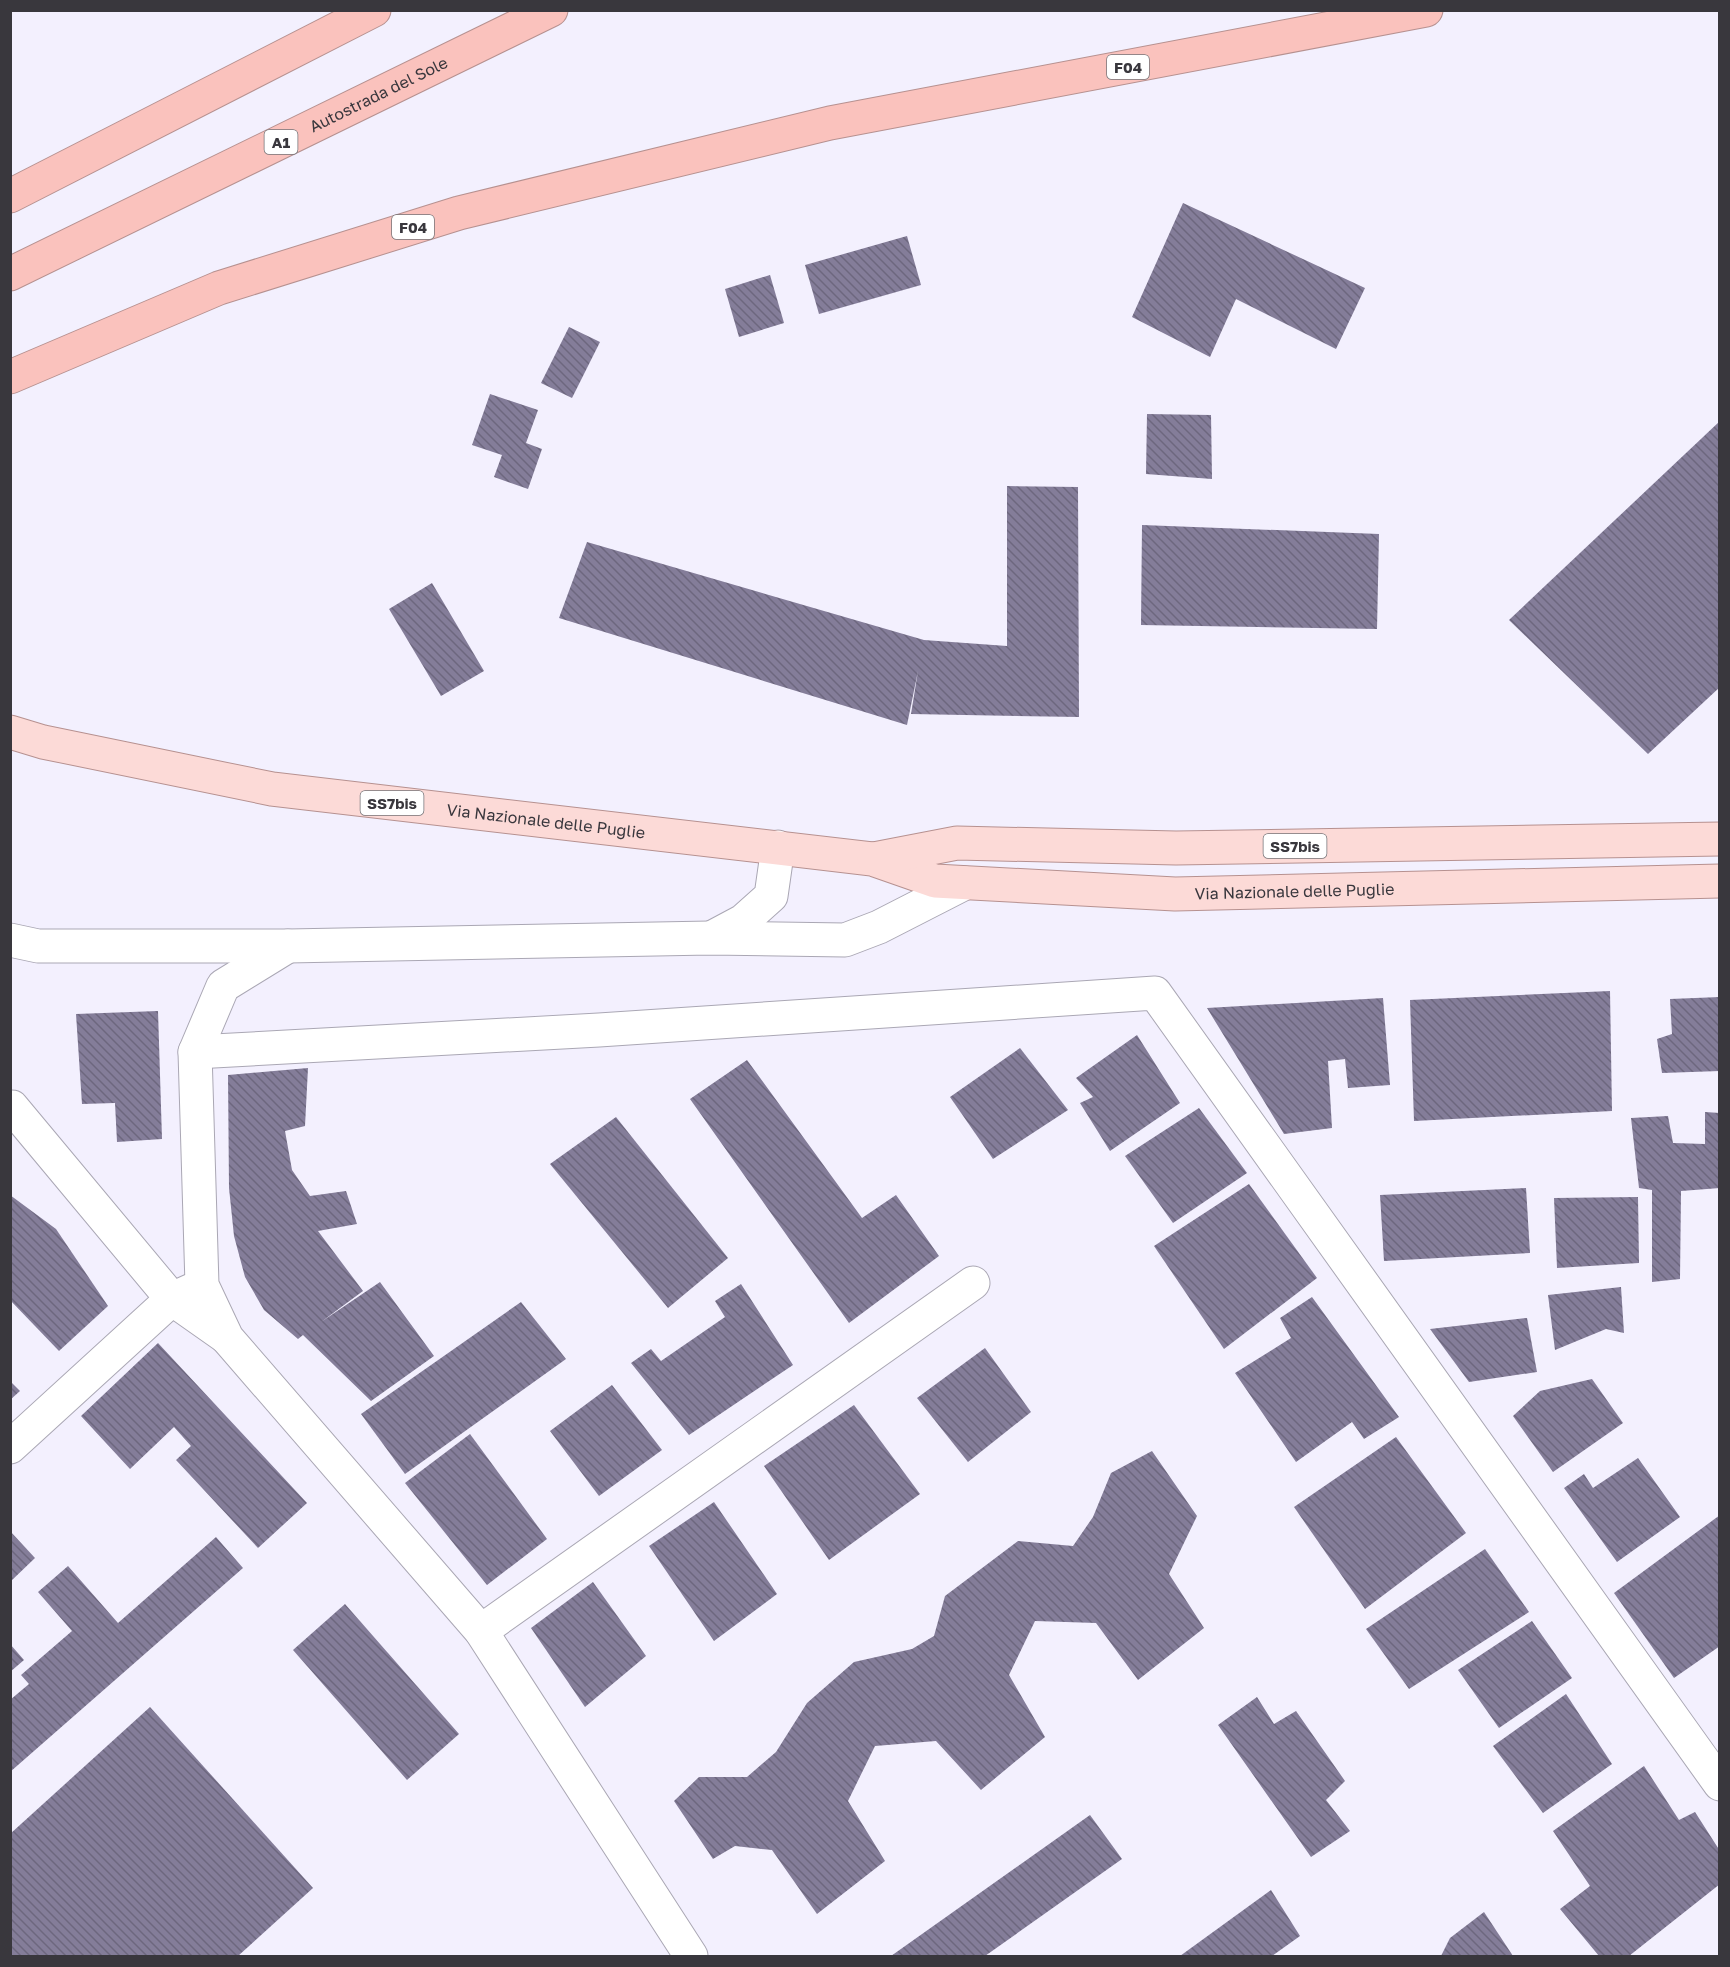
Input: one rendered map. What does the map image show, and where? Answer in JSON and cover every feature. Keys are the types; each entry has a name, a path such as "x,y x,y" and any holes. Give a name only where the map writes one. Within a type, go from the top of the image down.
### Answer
{"highway":[{"name":"Autostrada del Sole","path":"10,274 551,10"},
{"name":"F04","path":"10,377 219,288 459,213 830,123 1426,10"},
{"path":"10,196 363,14"}],"main road":[{"name":"Via Nazionale delle Puglie","path":"10,732 43,742 272,789 872,859 935,881 1176,894 1719,881"},
{"name":"Via Nazionale delle Puglie","path":"872,859 957,843 1176,848 1719,839"}],"street":[{"path":"710,938 743,921 771,896 778,847"},
{"path":"10,940 38,946 288,946 710,938 844,940 879,927 965,883"},
{"path":"227,1338 202,1285 195,1052 223,986 288,946"},
{"path":"195,1052 599,1030 1155,993 1719,1784"},
{"path":"11,1107 172,1299 227,1338 481,1631 691,1956"},
{"path":"481,1631 973,1283"},
{"path":"10,1447 172,1299 202,1285"}],"building":[{"path":"1183,203 1365,288 1336,349 1236,299 1210,357 1132,317"},
{"path":"907,236 921,285 819,314 805,265"},
{"path":"770,275 784,323 739,337 725,289"},
{"path":"569,327 600,342 572,398 541,383"},
{"path":"490,394 538,410 526,443 542,449 528,489 494,477 502,455 472,445"},
{"path":"1147,414 1211,415 1212,479 1146,474"},
{"path":"1720,421 1720,687 1648,754 1509,620"},
{"path":"1007,486 1078,487 1079,717 911,714 918,671 907,725 559,618 587,542 924,640 1007,646"},
{"path":"1142,525 1379,534 1377,629 1141,625"},
{"path":"432,583 484,671 441,696 389,609"},
{"path":"1610,991 1612,1111 1414,1121 1410,1000"},
{"path":"1720,997 1720,1071 1662,1073 1657,1039 1672,1034 1670,999"},
{"path":"1383,998 1390,1085 1348,1088 1345,1059 1328,1061 1332,1128 1284,1134 1207,1008"},
{"path":"158,1011 162,1139 117,1142 115,1103 82,1104 76,1014"},
{"path":"1137,1035 1180,1103 1110,1151 1080,1103 1093,1097 1076,1078"},
{"path":"1020,1048 1068,1110 993,1159 950,1097"},
{"path":"747,1060 862,1218 896,1195 939,1256 849,1323 690,1099"},
{"path":"308,1068 305,1126 285,1131 292,1170 310,1196 346,1191 357,1224 318,1231 363,1291 321,1322 380,1282 434,1356 371,1401 303,1335 298,1339 264,1310 245,1277 234,1236 229,1188 228,1075"},
{"path":"1199,1108 1247,1173 1173,1223 1125,1156"},
{"path":"1705,1112 1720,1113 1720,1188 1681,1191 1680,1279 1652,1282 1652,1190 1639,1188 1631,1118 1668,1116 1673,1143 1705,1144"},
{"path":"616,1117 728,1258 668,1308 550,1164"},
{"path":"1249,1184 1317,1278 1224,1349 1154,1246"},
{"path":"1526,1188 1530,1253 1384,1261 1380,1195"},
{"path":"10,1195 56,1229 108,1306 59,1351 10,1300"},
{"path":"1638,1197 1639,1263 1557,1268 1554,1198"},
{"path":"741,1284 793,1365 689,1435 631,1363 651,1349 661,1361 725,1317 715,1301"},
{"path":"1621,1287 1624,1333 1606,1329 1555,1350 1548,1295"},
{"path":"1312,1297 1399,1417 1364,1439 1352,1422 1296,1462 1235,1373 1291,1338 1280,1318"},
{"path":"521,1302 566,1359 405,1474 361,1414"},
{"path":"1527,1318 1537,1372 1469,1382 1430,1329"},
{"path":"158,1343 307,1503 258,1548 176,1460 191,1446 174,1427 130,1469 81,1416"},
{"path":"985,1348 1031,1412 968,1462 917,1398"},
{"path":"1592,1379 1623,1423 1553,1472 1513,1416 1540,1391"},
{"path":"10,1381 20,1391 10,1400"},
{"path":"612,1385 662,1450 599,1496 550,1431"},
{"path":"854,1405 920,1494 829,1560 764,1466"},
{"path":"470,1434 547,1539 487,1585 405,1483"},
{"path":"1396,1437 1466,1533 1365,1609 1294,1507"},
{"path":"1152,1451 1197,1516 1169,1574 1204,1628 1138,1680 1096,1623 1035,1621 1009,1675 1045,1737 981,1790 936,1741 875,1746 848,1801 885,1861 817,1914 772,1850 735,1846 713,1859 674,1801 699,1777 747,1777 776,1752 807,1703 854,1662 912,1649 934,1636 945,1596 1018,1541 1073,1546 1093,1517 1111,1473"},
{"path":"1638,1458 1680,1517 1617,1562 1564,1488 1584,1474 1593,1488"},
{"path":"714,1502 777,1594 714,1641 649,1546"},
{"path":"1720,1515 1720,1646 1674,1678 1614,1593"},
{"path":"10,1531 35,1558 10,1582"},
{"path":"216,1537 243,1568 10,1772 10,1700 29,1684 21,1675 72,1631 38,1592 68,1566 118,1623"},
{"path":"1485,1549 1529,1612 1409,1689 1366,1629"},
{"path":"593,1582 646,1656 585,1707 531,1628"},
{"path":"345,1604 459,1734 407,1780 293,1650"},
{"path":"1532,1621 1572,1678 1499,1728 1458,1670"},
{"path":"10,1644 24,1660 10,1672"},
{"path":"1566,1694 1612,1764 1543,1813 1493,1746"},
{"path":"1257,1697 1274,1724 1296,1711 1345,1781 1326,1800 1350,1831 1311,1857 1218,1725"},
{"path":"150,1707 313,1888 238,1956 10,1956 10,1834"},
{"path":"1644,1766 1679,1820 1695,1812 1720,1851 1720,1884 1629,1956 1599,1956 1560,1909 1590,1886 1553,1831"},
{"path":"1090,1815 1122,1859 985,1956 891,1956"},
{"path":"1271,1890 1300,1936 1272,1956 1180,1956"},
{"path":"1484,1912 1513,1956 1441,1956 1450,1938"}]}
